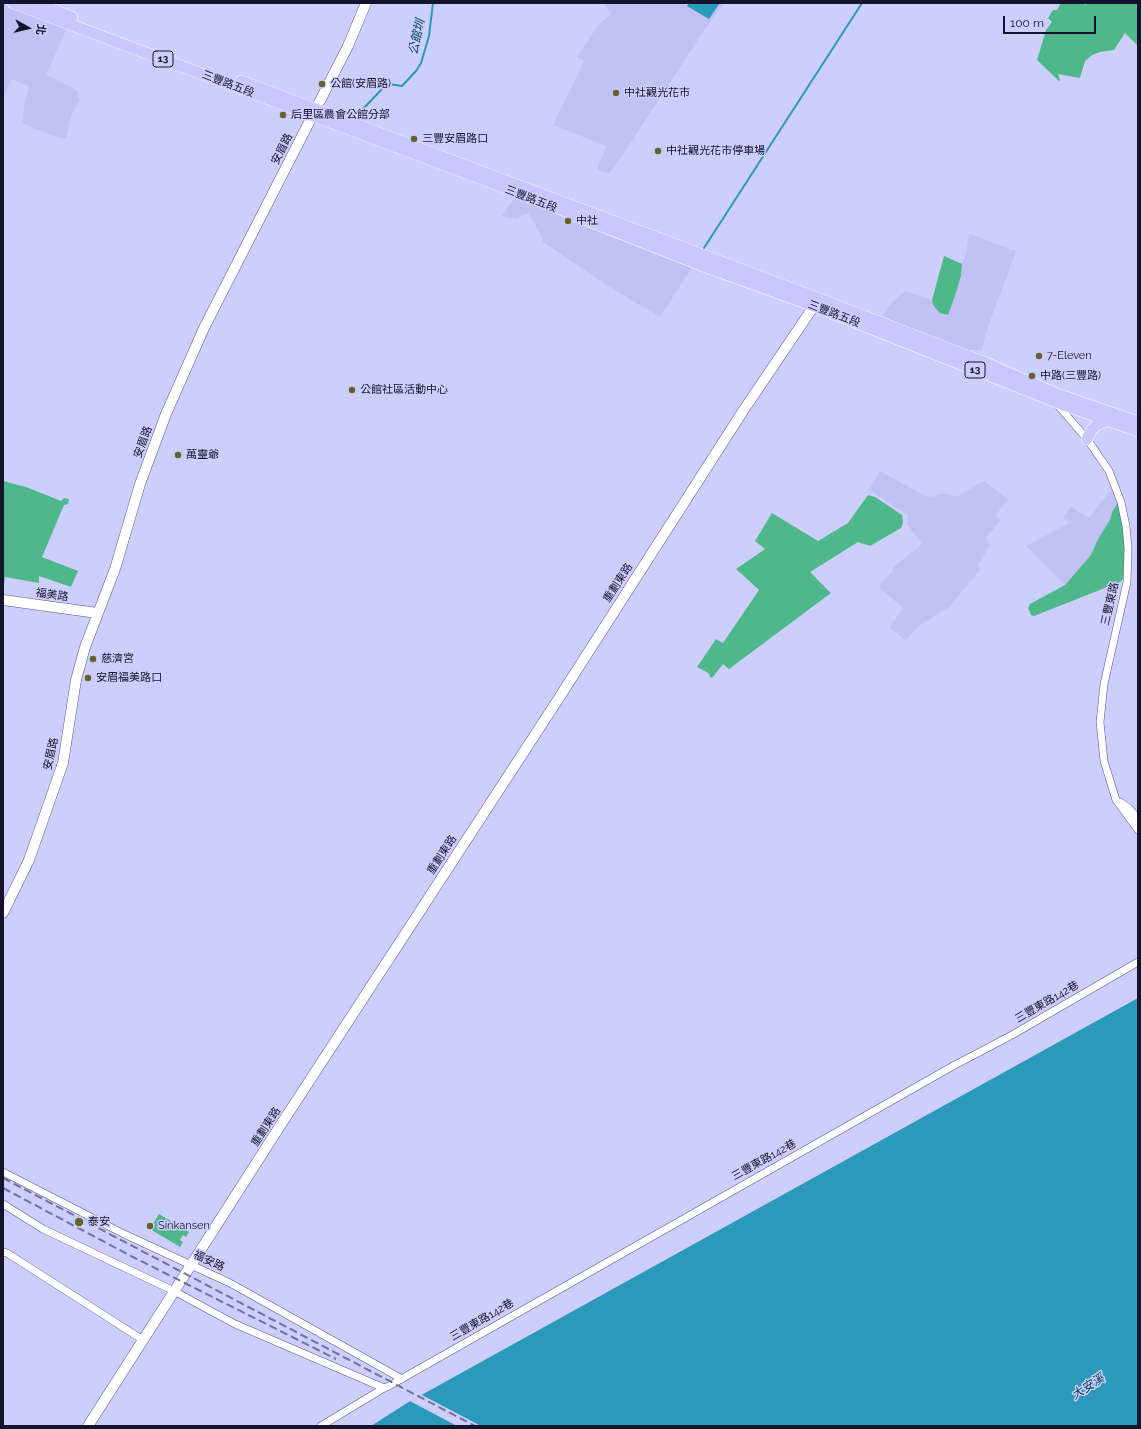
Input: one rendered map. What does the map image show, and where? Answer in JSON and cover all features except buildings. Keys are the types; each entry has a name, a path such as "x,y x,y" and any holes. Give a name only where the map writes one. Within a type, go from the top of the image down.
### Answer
{"main road":[{"name":"三豐路五段","path":"13,3 314,113 816,302 986,363 1107,421 1138,431"},
{"name":"三豐路五段","path":"37,3 314,113"},
{"name":"三豐路五段","path":"1057,398 1138,422"},
{"path":"1087,439 1092,429 1097,424 1107,421"}],"street":[{"name":"安眉路","path":"3,913 29,860 63,764 76,680 85,647 115,569 140,484 153,449 193,352 348,46 366,3"},
{"name":"重劃東路","path":"88,1426 739,418 816,302"},
{"name":"三豐東路","path":"1057,398 1109,471 1121,502 1126,526 1128,548 1127,582 1104,684 1100,722 1104,760 1116,800 1138,830"},
{"name":"福美路","path":"3,600 97,613"},
{"path":"1116,800 1129,808 1138,819"},
{"name":"三豐東路142巷","path":"321,1426 384,1388 946,1070 1012,1035 1138,962"},
{"name":"福安路","path":"3,1172 124,1234 230,1283 402,1379"},
{"path":"3,1204 43,1229 174,1291 235,1324 384,1388"},
{"path":"3,1252 7,1253 143,1340"}],"shaded area":[{"name":"中社觀光花市","path":"606,3 725,3 711,20 622,156 610,172 606,173 597,169 606,146 553,125 584,61 577,57 599,24 611,14 605,5"},
{"path":"3,4 67,28 46,75 77,90 80,100 71,116 66,139 50,135 22,123 29,86 11,79 3,99"},
{"path":"514,198 693,266 660,317 605,284 543,242 541,234 528,213 516,219 502,216"},
{"path":"969,234 1016,251 986,332 982,350 966,350 881,320 889,306 905,291 932,300 933,305 961,276 962,264 966,254"},
{"path":"880,471 925,496 931,497 944,493 956,497 984,481 1008,499 995,516 1001,520 986,538 990,545 978,565 980,570 949,607 920,625 906,640 889,628 903,608 881,589 880,584 893,571 892,568 922,544 907,524 907,514 869,490"},
{"path":"1113,487 1118,502 1112,512 1110,520 1098,539 1091,555 1065,585 1026,546 1069,523 1063,518 1071,507 1089,518"}],"green space":[{"path":"1061,3 1082,3 1086,5 1087,3 1138,3 1138,46 1125,33 1114,50 1092,55 1085,61 1080,78 1058,74 1059,81 1037,60 1046,30 1052,22 1048,18 1053,10 1057,10"},
{"path":"944,256 962,264 961,276 948,315 940,313 933,305 932,300"},
{"path":"3,481 26,487 61,501 64,498 69,499 68,504 64,505 42,557 78,571 71,587 39,576 39,583 5,577 3,591"},
{"path":"868,495 875,497 902,515 903,522 901,528 870,546 858,542 810,572 831,593 729,669 723,664 712,678 709,676 710,674 697,667 716,639 723,643 759,590 736,569 765,549 755,541 772,513 818,541 848,523"},
{"path":"1118,502 1125,542 1123,579 1120,582 1034,616 1031,615 1028,608 1030,604 1065,585 1091,555"},
{"path":"159,1214 189,1232 186,1237 183,1235 180,1240 183,1242 180,1247 150,1229"}],"water":[{"path":"689,3 720,3 709,19 687,6"},
{"name":"大安溪","path":"1138,998 1138,1426 371,1426 407,1403"}],"pier":[{"path":"420,1394 481,1426 457,1426 408,1400"}],"waterway":[{"name":"公館圳","path":"359,113 385,86 389,84 402,86 416,71 421,63 429,36 433,3"},
{"path":"704,248 862,3"}],"railway":[{"path":"3,1178 475,1426"},
{"path":"3,1188 129,1255 336,1359"}],"place":[{"name":"公館(安眉路)","path":"322,84"},
{"name":"中社觀光花市","path":"616,93"},
{"name":"后里區農會公館分部","path":"283,115"},
{"name":"三豐安眉路口","path":"414,139"},
{"name":"中社觀光花市停車場","path":"658,151"},
{"name":"中社","path":"568,221"},
{"name":"7-Eleven","path":"1039,356"},
{"name":"中路(三豐路)","path":"1032,376"},
{"name":"公館社區活動中心","path":"352,390"},
{"name":"萬𤫊爺","path":"178,455"},
{"name":"慈濟宮","path":"93,659"},
{"name":"安眉福美路口","path":"88,678"},
{"name":"泰安","path":"79,1222"},
{"name":"Sinkansen","path":"150,1226"}]}
